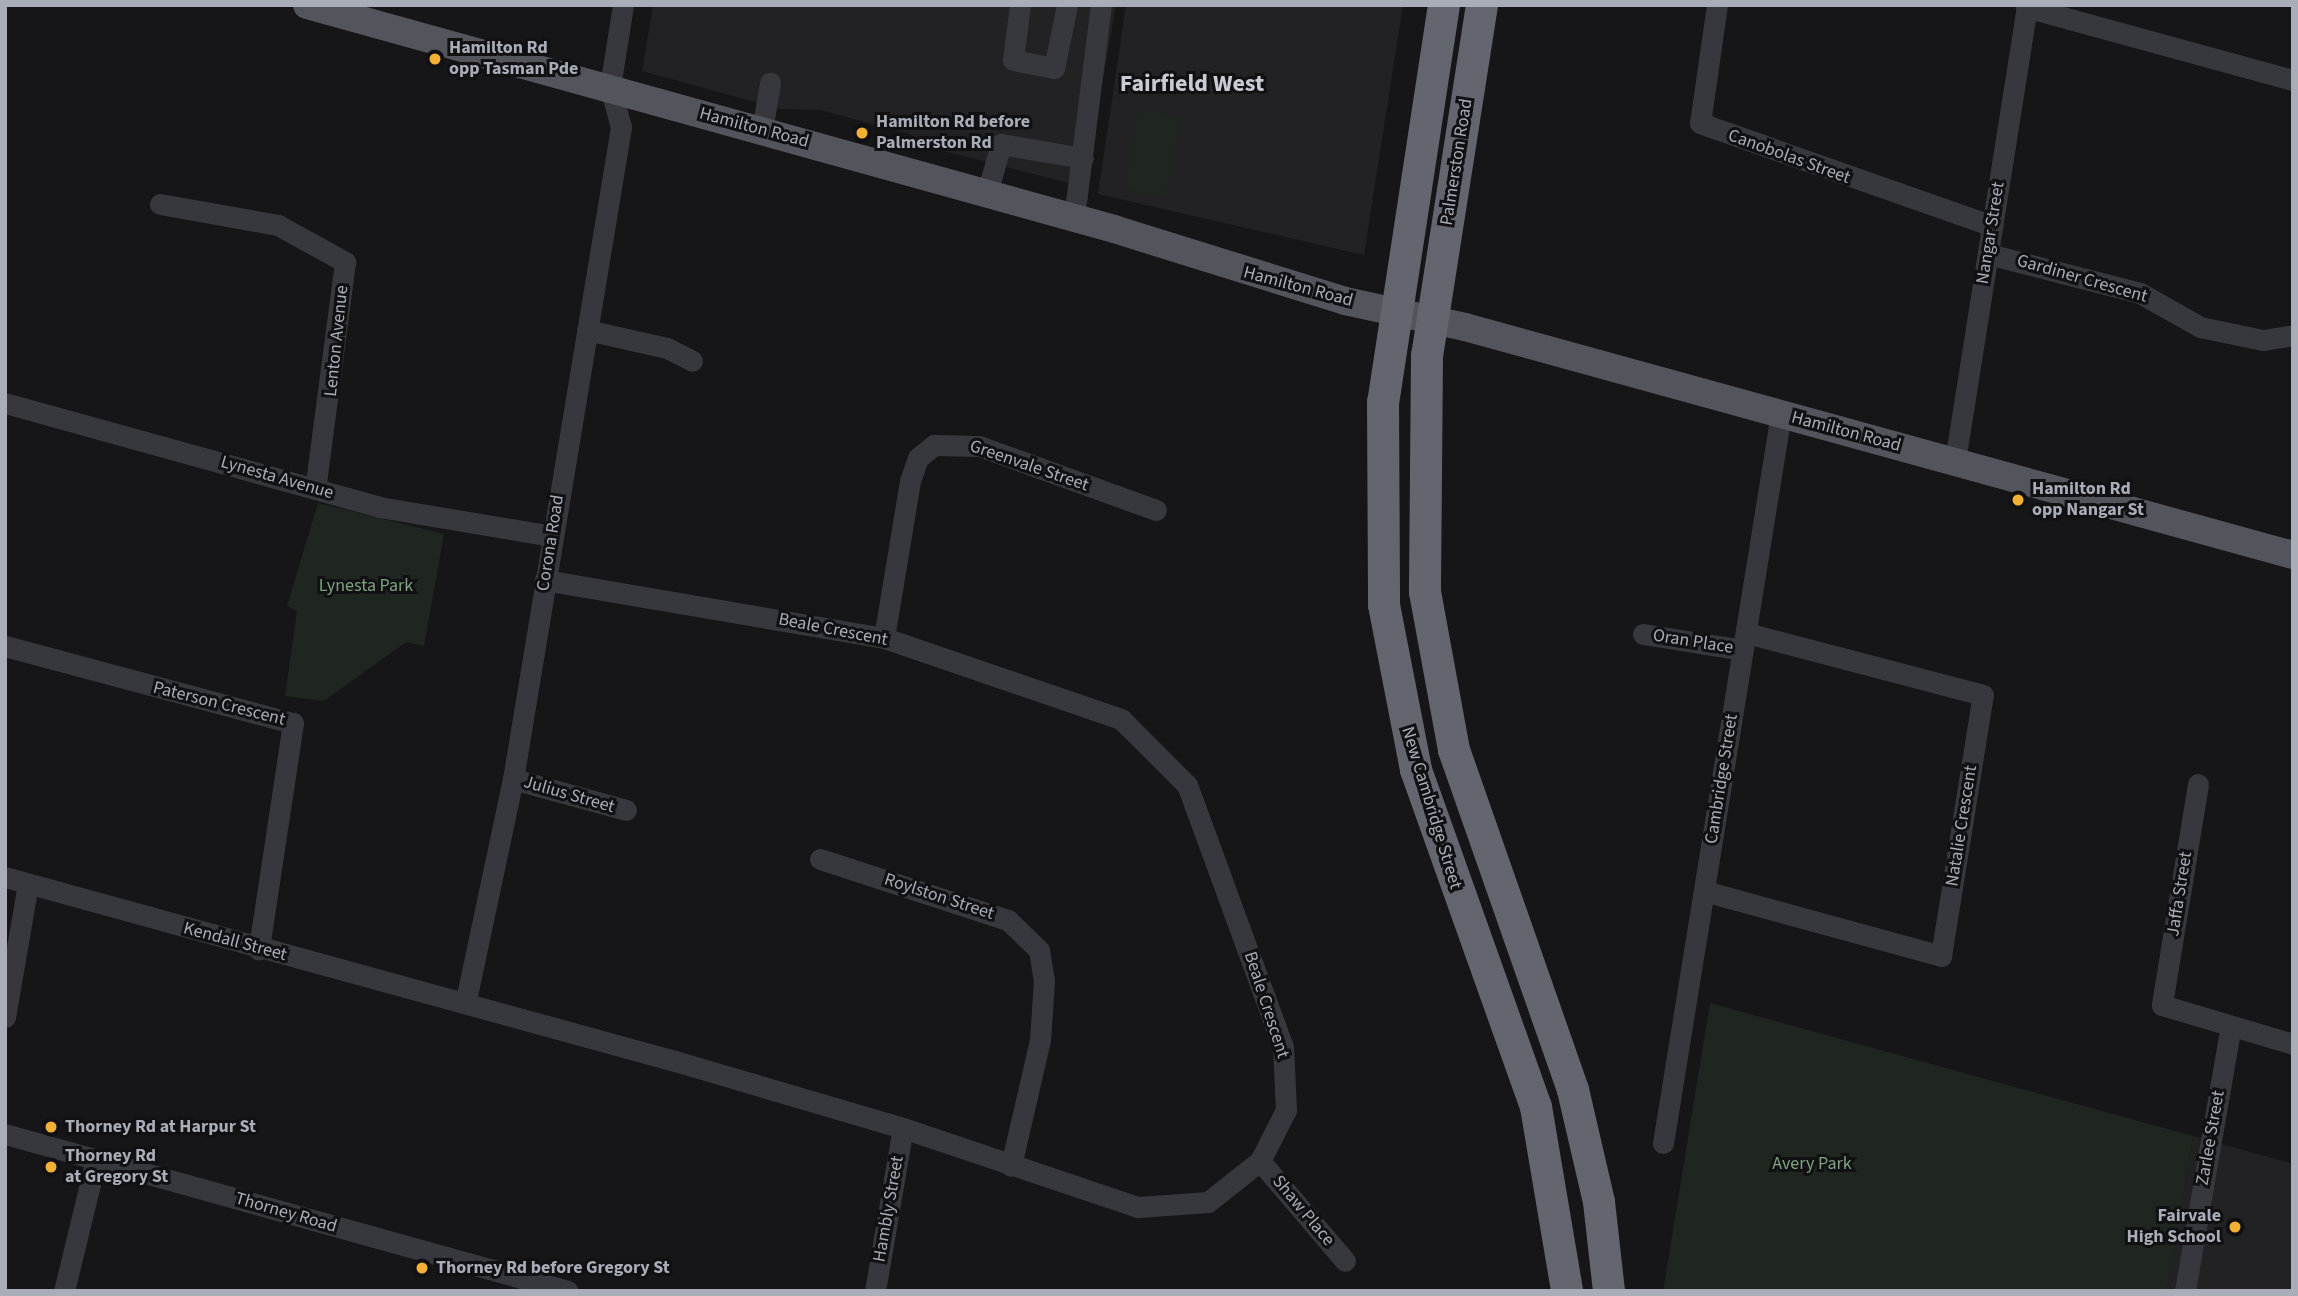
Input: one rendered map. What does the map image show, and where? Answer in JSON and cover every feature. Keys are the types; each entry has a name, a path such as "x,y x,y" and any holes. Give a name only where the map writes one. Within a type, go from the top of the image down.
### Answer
{"highway":[{"path":"1394,312 1444,5"},
{"name":"Palmerston Road","path":"1433,319 1482,5"},
{"name":"New Cambridge Street","path":"1394,312 1380,502 1395,677 1432,821 1536,1107 1567,1291"},
{"path":"1433,319 1422,440 1422,537 1439,684 1454,750 1573,1090 1599,1202 1609,1291"}],"main road":[{"name":"Hamilton Road","path":"307,5 1074,218 1228,268 1394,312 1433,319 2293,555"}],"street":[{"path":"610,87 623,5"},
{"path":"1020,5 1013,60 1054,68 1067,5"},
{"path":"1074,218 1101,5"},
{"name":"Canobolas Street","path":"1717,5 1700,123 1992,226"},
{"path":"2026,6 2293,80"},
{"name":"Nangar Street","path":"1955,461 2026,6"},
{"path":"762,130 770,83"},
{"name":"Corona Road","path":"466,1000 513,779 621,127 610,87"},
{"path":"986,193 1001,144 1083,158"},
{"name":"Lenton Avenue","path":"160,204 278,225 345,262 315,489"},
{"name":"Gardiner Crescent","path":"1989,254 2140,293 2200,327 2263,340 2293,335"},
{"path":"587,330 667,348 692,361"},
{"name":"Lynesta Avenue","path":"5,403 379,508 552,536"},
{"name":"Cambridge Street","path":"1663,1143 1781,414"},
{"name":"Greenvale Street","path":"884,638 910,481 918,458 934,445 979,446 1156,510"},
{"name":"Beale Crescent","path":"466,1000 903,1128 1138,1207 1172,1208 1209,1202 1261,1161 1286,1110 1283,1047 1187,785 1121,719 884,638 545,580"},
{"name":"Oran Place","path":"1643,635 1744,641"},
{"name":"Natalie Crescent","path":"1704,891 1941,956 1983,695 1744,641"},
{"name":"Paterson Crescent","path":"5,646 293,723 259,949"},
{"name":"Julius Street","path":"513,779 626,810"},
{"name":"Jaffa Street","path":"2198,784 2162,1005 2231,1026"},
{"name":"Roylston Street","path":"820,859 1008,920 1038,950 1044,980 1040,1041 1011,1166"},
{"name":"Kendall Street","path":"5,877 259,949 466,1000"},
{"path":"5,1017 29,884"},
{"path":"2231,1026 2293,1044"},
{"name":"Zarlee Street","path":"2185,1291 2231,1026"},
{"name":"Hambly Street","path":"875,1291 903,1128"},
{"name":"Thorney Road","path":"5,1134 568,1291"},
{"path":"64,1291 96,1160"},
{"name":"Shaw Place","path":"1261,1161 1345,1261"}],"shaded area":[{"path":"653,5 1116,5 1084,187 924,146 910,134 820,110 780,109 642,71"},
{"path":"1126,5 1403,5 1364,255 1098,194"},
{"name":"Fairvale High School","path":"2193,1136 2293,1164 2293,1291 2167,1291"}],"green space":[{"path":"1139,109 1181,117 1166,198 1123,189"},
{"name":"Lynesta Park","path":"318,503 444,534 424,646 406,642 324,701 285,696 297,611 287,606"},
{"name":"Avery Park","path":"1710,1003 2193,1136 2167,1291 1663,1291"}],"place":[{"name":"Hamilton Rd opp Tasman Pde","path":"435,59"},
{"name":"Hamilton Rd before Palmerston Rd","path":"862,133"},
{"name":"Hamilton Rd opp Nangar St","path":"2018,500"},
{"name":"Thorney Rd at Harpur St","path":"51,1127"},
{"name":"Thorney Rd at Gregory St","path":"51,1167"},
{"name":"Fairvale High School","path":"2235,1227"},
{"name":"Thorney Rd before Gregory St","path":"422,1268"}],"district":[{"name":"Fairfield West","path":"1192,84"}]}
